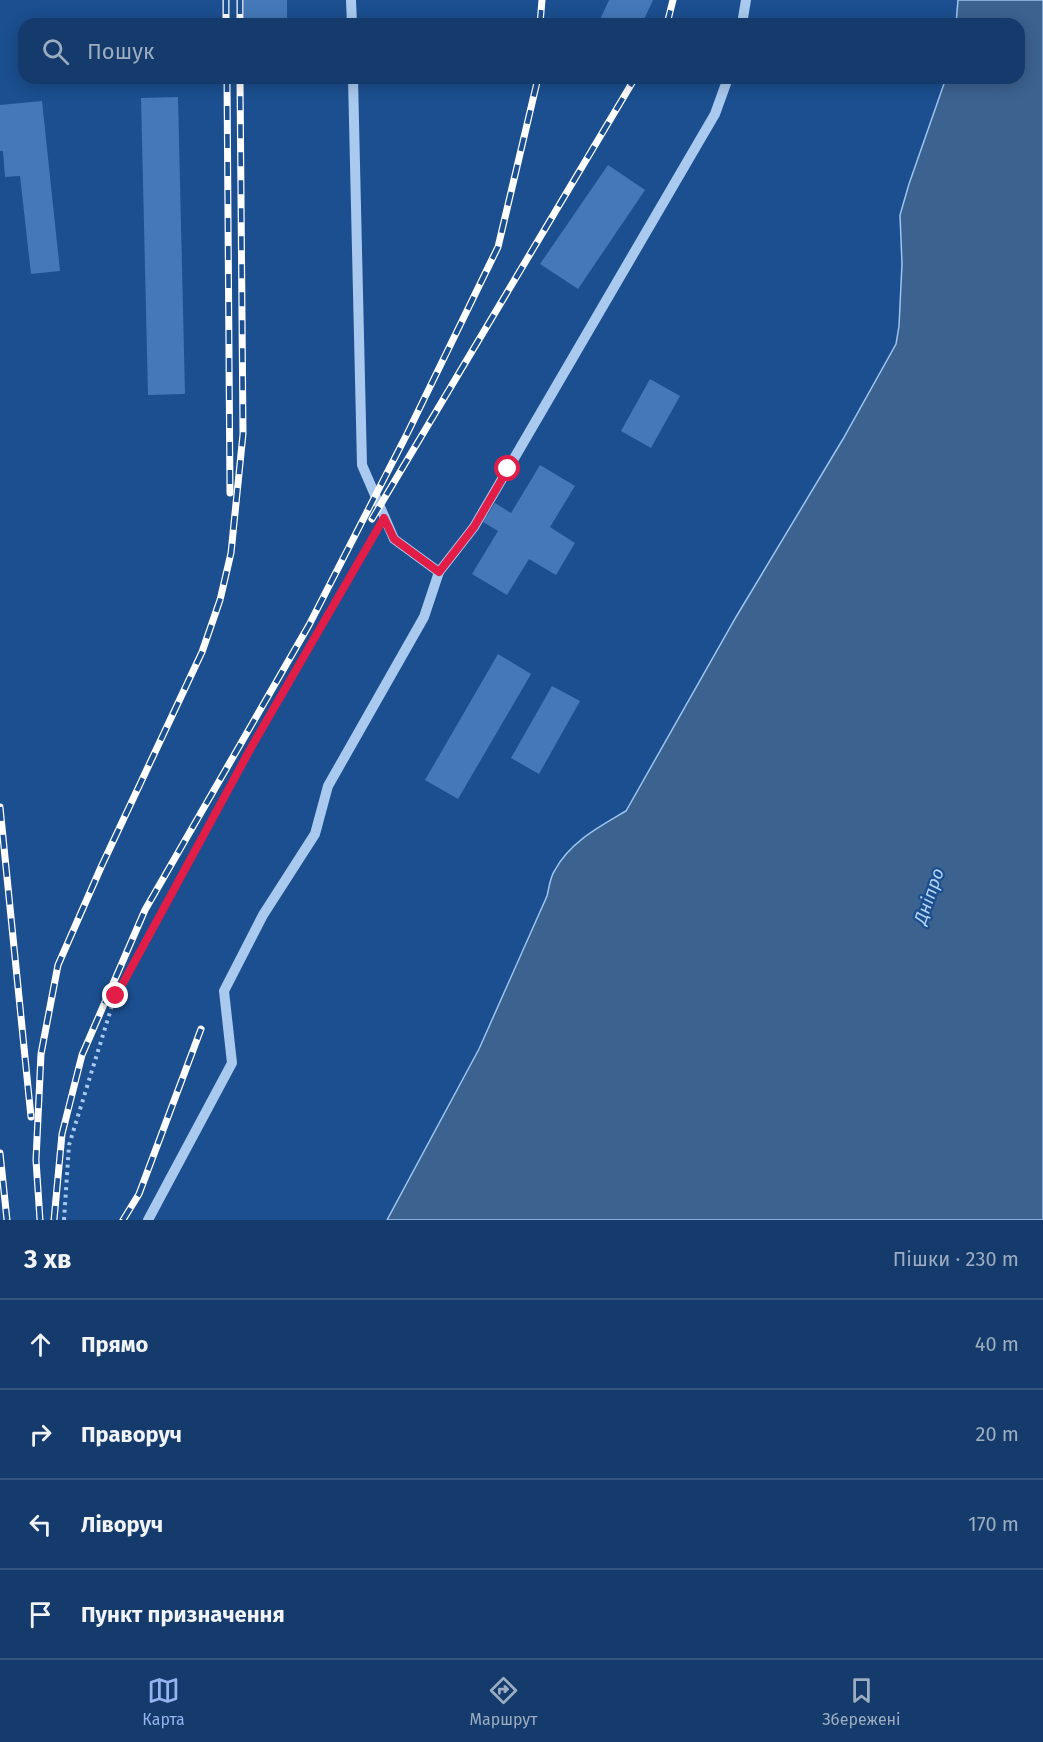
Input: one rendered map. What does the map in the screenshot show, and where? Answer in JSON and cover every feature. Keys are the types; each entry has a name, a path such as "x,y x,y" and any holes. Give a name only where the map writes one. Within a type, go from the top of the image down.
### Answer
{"lane":[{"path":"351,0 352,18"},
{"path":"743,18 747,0"},
{"path":"353,84 362,465 394,539 439,572"},
{"path":"148,1220 232,1064 224,991 263,915 315,834 328,786 424,617 439,572 474,527 715,114 726,84"}],"path":[{"path":"64,1220 69,1145 116,996 252,746 384,518"}],"water":[{"name":"Дніпро","path":"958,0 1043,0 1043,1220 387,1220 479,1049 547,896 553,873 561,860 577,843 626,811 736,617 843,439 896,344 902,264 900,215 944,84 1025,84 1025,18 956,18"}],"building":[{"path":"244,0 287,0 287,18 244,18"},
{"path":"609,0 653,0 645,18 601,18"},
{"path":"178,97 185,394 148,395 141,98"},
{"path":"42,101 60,271 31,274 20,176 5,177 3,151 0,151 0,105"},
{"path":"608,165 645,190 578,289 540,264"},
{"path":"650,379 680,396 651,448 621,431"},
{"path":"540,465 575,486 550,527 575,543 556,575 529,559 507,595 472,574 498,531 483,522 495,503 511,513"},
{"path":"498,654 531,674 458,799 425,780"},
{"path":"552,686 580,701 539,774 511,758"}],"railway":[{"path":"226,0 226,18"},
{"path":"240,0 240,18"},
{"path":"540,18 542,0"},
{"path":"668,18 673,0"},
{"path":"227,84 230,493"},
{"path":"40,1220 36,1160 41,1054 58,965 102,865 202,652 220,600 231,553 243,434 240,84"},
{"path":"54,1220 62,1134 82,1055 145,910 309,625 408,432 498,247 537,84"},
{"path":"372,519 631,84"},
{"path":"0,807 31,1117"},
{"path":"123,1220 139,1194 201,1029"},
{"path":"0,1153 7,1220"}],"route":[{"path":"116,996 252,746 384,518 394,539 439,572 474,527 508,469"}]}
